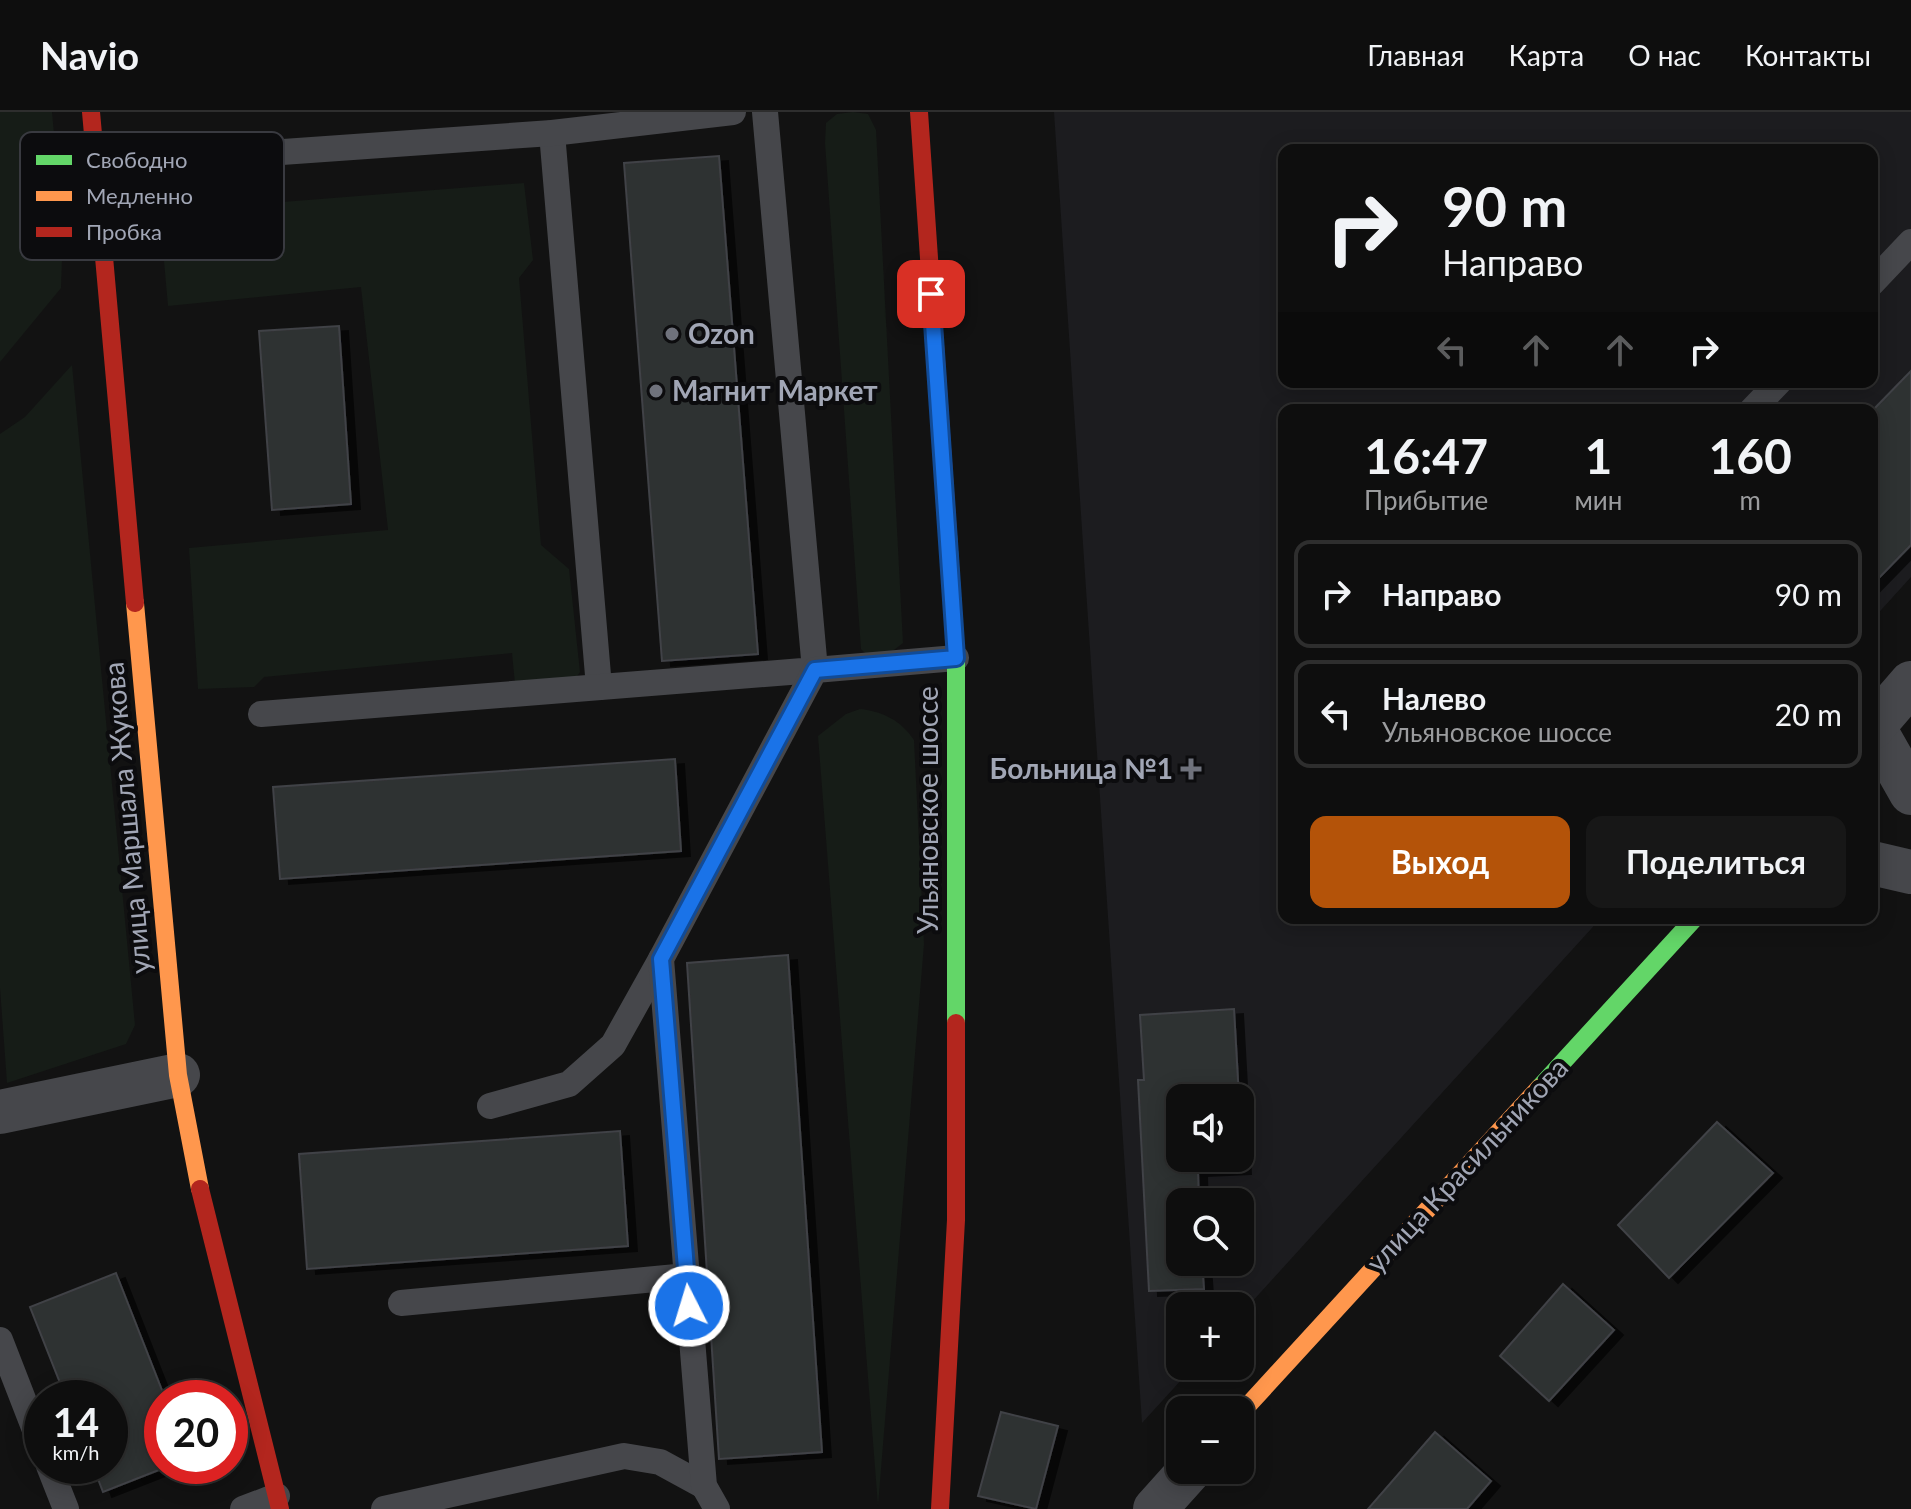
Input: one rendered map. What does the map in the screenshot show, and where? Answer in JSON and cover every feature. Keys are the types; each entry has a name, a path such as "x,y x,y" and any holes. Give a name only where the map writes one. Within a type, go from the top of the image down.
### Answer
{"street":[{"name":"улица Маршала Жукова","path":"91,112 93,132"},
{"name":"Ульяновское шоссе","path":"919,112 956,658 956,1220 940,1509"},
{"name":"улица Маршала Жукова","path":"105,260 178,1075 209,1236 279,1502"},
{"path":"1878,721 1911,683"},
{"path":"1878,736 1911,793"},
{"path":"1878,864 1911,872"},
{"name":"улица Красильникова","path":"1254,1399 1689,924"},
{"path":"0,1112 178,1075"},
{"path":"1155,1509 1177,1484"}],"lane":[{"path":"284,152 552,133 733,112"},
{"path":"490,1106 569,1084 613,1045 815,670 765,112"},
{"path":"552,133 599,687"},
{"path":"1878,277 1911,242"},
{"path":"1758,404 1773,388"},
{"path":"261,714 956,658"},
{"path":"661,959 704,1486 717,1509"},
{"path":"401,1303 687,1276"},
{"path":"0,1340 24,1402"},
{"path":"384,1509 624,1456 660,1462 704,1486"},
{"path":"56,1484 66,1509"},
{"path":"243,1509 279,1502"}],"shaded area":[{"path":"0,112 52,112 54,132 20,132 20,260 62,260 61,288 0,362"},
{"name":"Больница №1","path":"1054,112 1911,112 1911,577 1878,613 1878,404 1278,404 1278,924 1596,924 1254,1300 1254,1292 1166,1292 1166,1380 1181,1380 1142,1423"},
{"path":"837,114 868,114 876,130 903,643 886,656 867,655 861,649 825,143 826,123"},
{"path":"524,183 533,260 519,278 541,545 569,569 580,672 575,679 515,684 512,653 264,677 254,687 198,689 189,548 388,530 361,287 168,306 164,260 284,260 284,202"},
{"path":"72,365 135,1025 126,1044 7,1083 0,988 0,434 25,417"},
{"path":"860,709 891,718 914,740 924,944 878,1506 818,736 846,714"}],"building":[{"path":"719,156 758,654 662,661 624,163"},
{"path":"339,326 351,504 272,510 259,331"},
{"path":"1911,371 1911,545 1878,579 1878,405"},
{"path":"675,759 681,851 280,879 273,787"},
{"path":"788,955 822,1452 719,1459 687,963"},
{"path":"1234,1009 1238,1084 1166,1084 1166,1172 1198,1172 1199,1188 1166,1188 1166,1276 1203,1276 1204,1289 1149,1291 1138,1080 1144,1080 1140,1015"},
{"path":"1717,1122 1773,1173 1669,1278 1618,1225"},
{"path":"620,1131 628,1246 307,1269 299,1154"},
{"path":"116,1273 158,1380 144,1380 144,1476 128,1482 128,1380 59,1380 30,1307"},
{"path":"1563,1284 1614,1330 1549,1401 1500,1356"},
{"path":"1001,1412 1058,1426 1036,1509 978,1496"},
{"path":"1435,1432 1491,1481 1467,1509 1368,1509"},
{"path":"100,1484 123,1484 103,1492"}],"traffic: fast":[{"path":"948,535 956,658 956,1023"},
{"path":"1539,1088 1689,924"}],"traffic: slow":[{"path":"135,603 178,1075 200,1189"},
{"path":"1254,1399 1539,1088"}],"traffic: jam":[{"path":"91,112 93,132"},
{"path":"919,112 948,535"},
{"path":"104,260 135,603"},
{"path":"940,1509 956,1220 956,1023"},
{"path":"200,1189 280,1509"}],"place":[{"name":"Ozon","path":"672,334"},
{"name":"Магнит Маркет","path":"656,391"},
{"name":"Больница №1","path":"1191,769"}],"route":[{"path":"689,1306 661,959 815,670 956,658 931,294"}]}
